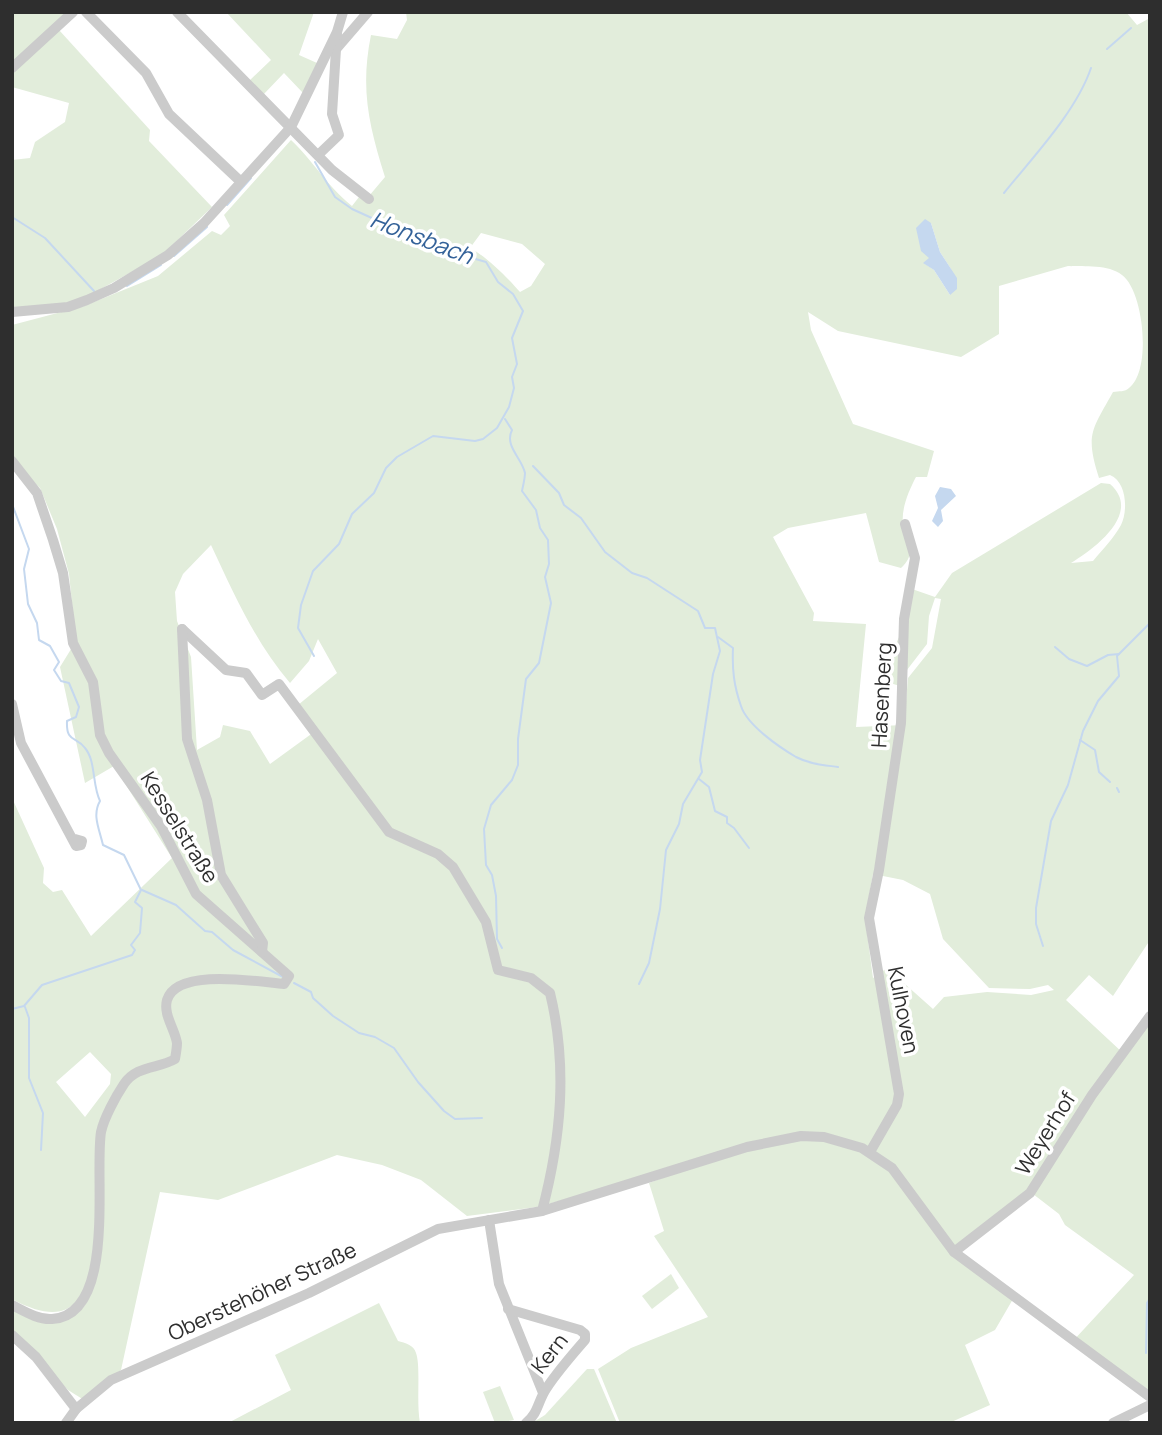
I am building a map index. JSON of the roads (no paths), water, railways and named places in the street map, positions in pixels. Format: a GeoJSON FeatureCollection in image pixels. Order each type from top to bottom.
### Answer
{"type":"FeatureCollection","features":[{"type":"Feature","properties":{"kind":"street"},"geometry":{"type":"LineString","coordinates":[[12,68],[73,12]]}},
{"type":"Feature","properties":{"kind":"street"},"geometry":{"type":"LineString","coordinates":[[86,12],[146,73],[169,114],[240,181]]}},
{"type":"Feature","properties":{"kind":"street"},"geometry":{"type":"LineString","coordinates":[[177,12],[318,155],[369,199]]}},
{"type":"Feature","properties":{"kind":"street"},"geometry":{"type":"LineString","coordinates":[[337,49],[368,12]]}},
{"type":"Feature","properties":{"kind":"street"},"geometry":{"type":"LineString","coordinates":[[12,312],[68,307],[114,288],[168,255],[204,223],[291,127],[344,14]]}},
{"type":"Feature","properties":{"kind":"street"},"geometry":{"type":"LineString","coordinates":[[318,155],[339,135],[332,114],[337,32]]}},
{"type":"Feature","properties":{"kind":"street","name":"Kesselstraße"},"geometry":{"type":"LineString","coordinates":[[12,461],[37,493],[53,540],[63,573],[73,643],[93,682],[97,722],[104,744],[161,826],[196,894],[286,971],[289,981],[284,984],[232,977],[177,987],[166,1006],[177,1046],[175,1059],[139,1070],[125,1082],[101,1130],[95,1257],[90,1285],[80,1306],[63,1317],[51,1319],[12,1305]]}},
{"type":"Feature","properties":{"kind":"street","name":"Hasenberg"},"geometry":{"type":"LineString","coordinates":[[880,870],[900,741],[904,619],[915,558],[905,524]]}},
{"type":"Feature","properties":{"kind":"street"},"geometry":{"type":"LineString","coordinates":[[262,952],[263,943],[222,875],[207,800],[187,739],[182,629],[226,670],[246,673],[262,695],[279,684],[389,832],[438,854],[453,867],[486,922],[498,970],[531,978],[550,993],[561,1052],[559,1135],[542,1211]]}},
{"type":"Feature","properties":{"kind":"street"},"geometry":{"type":"LineString","coordinates":[[12,704],[21,743],[75,839]]}},
{"type":"Feature","properties":{"kind":"street","name":"Kulhoven"},"geometry":{"type":"LineString","coordinates":[[870,1152],[897,1105],[899,1094],[869,930],[880,870]]}},
{"type":"Feature","properties":{"kind":"street","name":"Weyerhof"},"geometry":{"type":"LineString","coordinates":[[954,1252],[1030,1193],[1092,1096],[1150,1016]]}},
{"type":"Feature","properties":{"kind":"street","name":"Oberstehöher Straße"},"geometry":{"type":"LineString","coordinates":[[66,1423],[76,1409],[111,1380],[309,1293],[425,1234],[449,1226],[542,1211],[747,1147],[790,1137],[824,1137],[870,1152]]}},
{"type":"Feature","properties":{"kind":"street"},"geometry":{"type":"LineString","coordinates":[[870,1152],[892,1168],[954,1252],[1150,1397]]}},
{"type":"Feature","properties":{"kind":"street","name":"Kern"},"geometry":{"type":"LineString","coordinates":[[489,1220],[499,1284],[543,1393]]}},
{"type":"Feature","properties":{"kind":"street","name":"Kern"},"geometry":{"type":"LineString","coordinates":[[508,1309],[580,1330],[584,1334],[584,1340],[543,1393],[538,1408],[526,1423]]}},
{"type":"Feature","properties":{"kind":"street"},"geometry":{"type":"LineString","coordinates":[[12,1335],[36,1357],[76,1409]]}},
{"type":"Feature","properties":{"kind":"street"},"geometry":{"type":"LineString","coordinates":[[1113,1423],[1150,1405]]}},
{"type":"Feature","properties":{"kind":"water"},"geometry":{"type":"Polygon","coordinates":[[[925,219],[931,223],[940,252],[957,278],[957,289],[950,295],[934,270],[923,263],[929,258],[921,251],[916,228],[925,219]]]}},
{"type":"Feature","properties":{"kind":"water"},"geometry":{"type":"Polygon","coordinates":[[[940,487],[951,489],[956,496],[941,510],[943,521],[938,527],[932,521],[938,508],[935,496],[940,487]]]}},
{"type":"Feature","properties":{"kind":"waterway"},"geometry":{"type":"LineString","coordinates":[[1107,49],[1131,28]]}},
{"type":"Feature","properties":{"kind":"waterway"},"geometry":{"type":"LineString","coordinates":[[1004,193],[1065,117],[1091,68]]}},
{"type":"Feature","properties":{"kind":"waterway","name":"Honsbach"},"geometry":{"type":"LineString","coordinates":[[314,656],[298,628],[301,605],[313,571],[339,544],[352,514],[374,493],[386,468],[397,457],[433,436],[475,441],[483,439],[497,428],[509,407],[514,388],[512,377],[517,364],[512,338],[523,311],[513,294],[498,282],[486,262],[438,248],[352,209],[335,197],[315,162]]}},
{"type":"Feature","properties":{"kind":"waterway","name":"Honsbach"},"geometry":{"type":"LineString","coordinates":[[227,205],[251,178]]}},
{"type":"Feature","properties":{"kind":"waterway","name":"Honsbach"},"geometry":{"type":"LineString","coordinates":[[12,217],[45,238],[94,291]]}},
{"type":"Feature","properties":{"kind":"waterway","name":"Honsbach"},"geometry":{"type":"LineString","coordinates":[[174,256],[207,227]]}},
{"type":"Feature","properties":{"kind":"waterway","name":"Honsbach"},"geometry":{"type":"LineString","coordinates":[[127,286],[161,265]]}},
{"type":"Feature","properties":{"kind":"waterway"},"geometry":{"type":"LineString","coordinates":[[502,948],[497,939],[496,896],[492,875],[486,865],[484,829],[491,805],[512,780],[518,765],[518,739],[526,679],[539,663],[551,603],[545,577],[549,564],[548,540],[540,528],[536,510],[522,491],[525,473],[512,447],[512,430],[505,419]]}},
{"type":"Feature","properties":{"kind":"waterway"},"geometry":{"type":"LineString","coordinates":[[533,466],[559,493],[564,505],[581,518],[605,552],[632,573],[647,578],[698,611],[705,628],[715,628],[720,651],[713,674],[700,760],[702,772],[683,804],[679,824],[666,850],[660,909],[649,963],[639,984]]}},
{"type":"Feature","properties":{"kind":"waterway"},"geometry":{"type":"LineString","coordinates":[[12,504],[29,549],[24,569],[28,604],[37,623],[39,640],[50,646],[59,662],[54,670],[61,681],[69,683],[79,707],[76,717],[67,721],[67,728],[70,736],[82,744],[91,760],[100,801],[96,817],[103,845],[124,855],[141,890],[135,902],[142,908],[140,933],[131,945],[135,950],[132,955],[42,985],[24,1006],[12,1009]]}},
{"type":"Feature","properties":{"kind":"waterway"},"geometry":{"type":"LineString","coordinates":[[1043,946],[1036,924],[1036,908],[1051,821],[1068,785],[1083,731],[1098,701],[1119,676],[1117,656],[1150,623]]}},
{"type":"Feature","properties":{"kind":"waterway"},"geometry":{"type":"LineString","coordinates":[[718,637],[733,648],[737,692],[744,713],[750,721],[796,757],[811,763],[838,767]]}},
{"type":"Feature","properties":{"kind":"waterway"},"geometry":{"type":"LineString","coordinates":[[1055,647],[1069,659],[1087,666],[1108,655],[1119,654]]}},
{"type":"Feature","properties":{"kind":"waterway"},"geometry":{"type":"LineString","coordinates":[[1080,740],[1095,750],[1099,772],[1110,782]]}},
{"type":"Feature","properties":{"kind":"waterway"},"geometry":{"type":"LineString","coordinates":[[699,779],[709,787],[715,811],[727,817],[727,823],[749,848]]}},
{"type":"Feature","properties":{"kind":"waterway"},"geometry":{"type":"LineString","coordinates":[[1117,788],[1119,792]]}},
{"type":"Feature","properties":{"kind":"waterway"},"geometry":{"type":"LineString","coordinates":[[142,890],[176,905],[205,931],[212,932],[233,950],[283,977]]}},
{"type":"Feature","properties":{"kind":"waterway"},"geometry":{"type":"LineString","coordinates":[[294,983],[311,992],[313,998],[333,1016],[359,1033],[375,1037],[394,1048],[418,1082],[444,1111],[455,1119],[482,1118]]}},
{"type":"Feature","properties":{"kind":"waterway"},"geometry":{"type":"LineString","coordinates":[[25,1007],[29,1018],[29,1078],[43,1113],[41,1150]]}},
{"type":"Feature","properties":{"kind":"waterway"},"geometry":{"type":"LineString","coordinates":[[1146,1353],[1147,1303],[1150,1298]]}}]}
